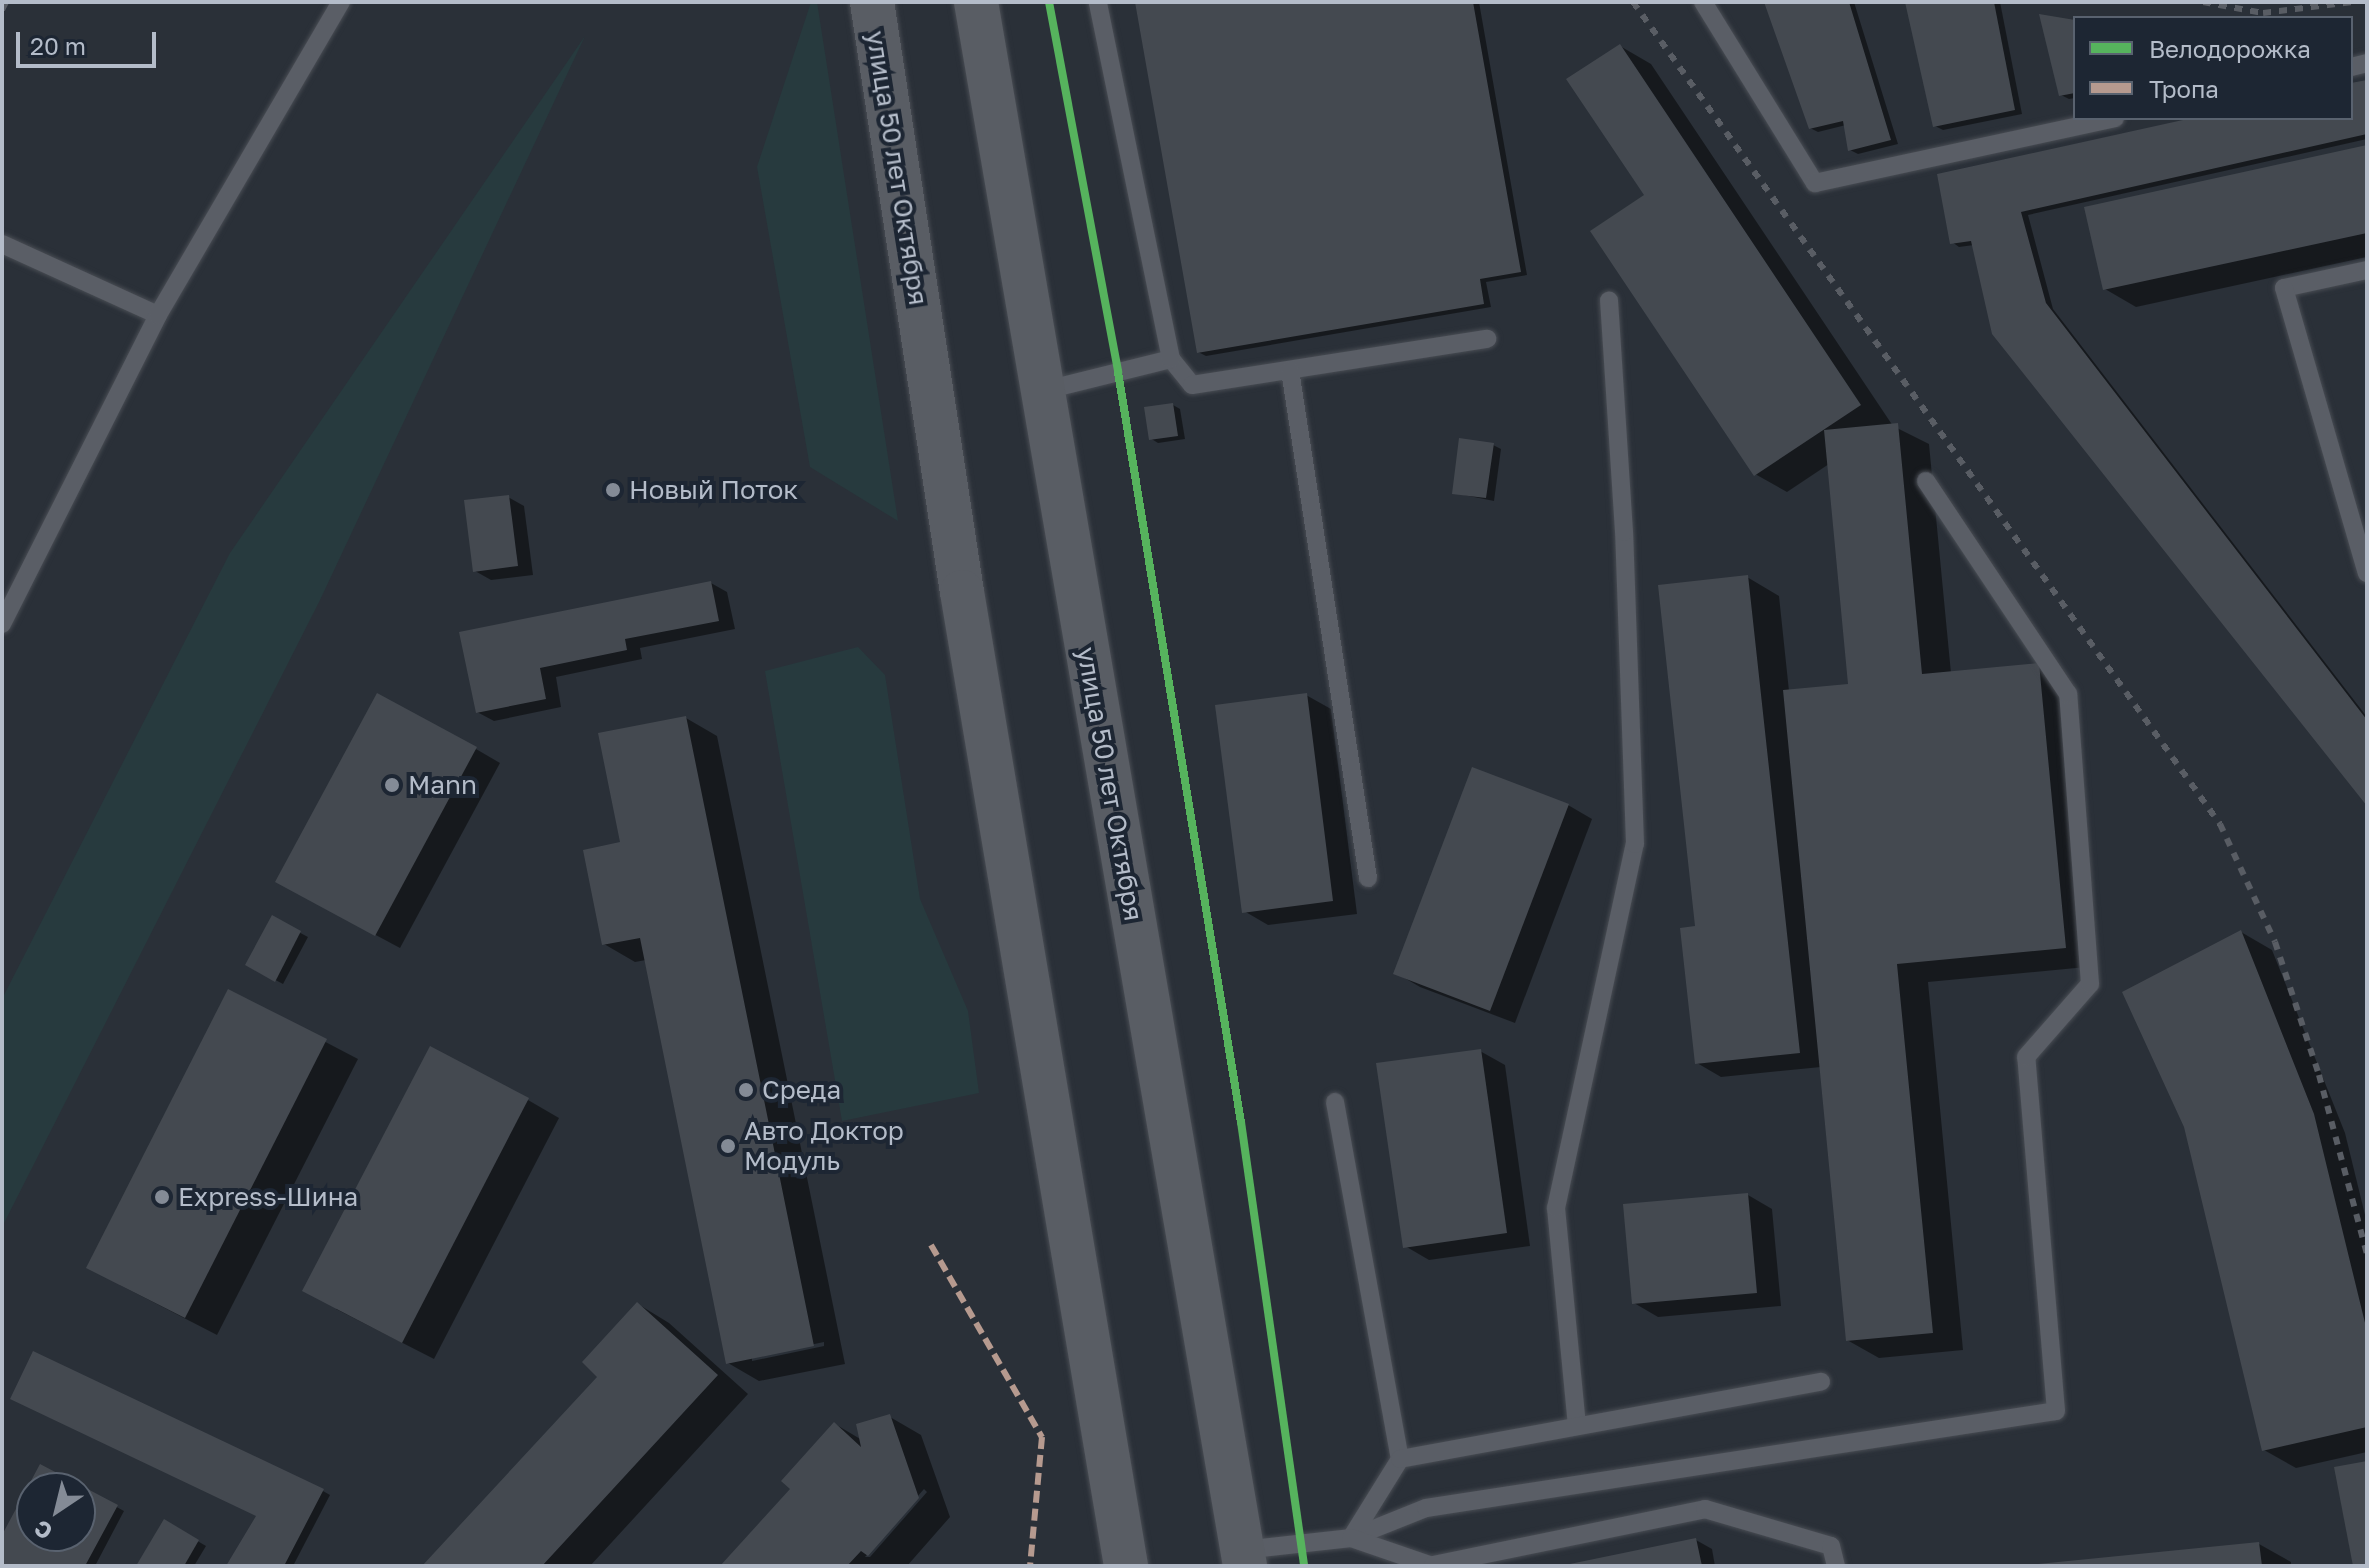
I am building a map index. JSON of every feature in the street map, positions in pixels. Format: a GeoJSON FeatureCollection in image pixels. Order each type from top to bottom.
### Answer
{"type":"FeatureCollection","features":[{"type":"Feature","properties":{"kind":"main road","name":"улица 50 лет Октября"},"geometry":{"type":"LineString","coordinates":[[878,6],[962,592],[1126,1566]]}},
{"type":"Feature","properties":{"kind":"main road","name":"улица 50 лет Октября"},"geometry":{"type":"LineString","coordinates":[[971,12],[1042,391],[1244,1558]]}},
{"type":"Feature","properties":{"kind":"lane"},"geometry":{"type":"LineString","coordinates":[[2,624],[158,315],[341,2]]}},
{"type":"Feature","properties":{"kind":"lane"},"geometry":{"type":"LineString","coordinates":[[1098,2],[1171,359],[1192,385],[1487,339]]}},
{"type":"Feature","properties":{"kind":"lane"},"geometry":{"type":"LineString","coordinates":[[1703,2],[1815,183],[2106,120]]}},
{"type":"Feature","properties":{"kind":"lane"},"geometry":{"type":"LineString","coordinates":[[2,244],[158,315]]}},
{"type":"Feature","properties":{"kind":"lane"},"geometry":{"type":"LineString","coordinates":[[2367,270],[2284,288],[2367,573]]}},
{"type":"Feature","properties":{"kind":"lane"},"geometry":{"type":"LineString","coordinates":[[1577,1426],[1556,1208],[1635,844],[1624,532],[1609,300]]}},
{"type":"Feature","properties":{"kind":"lane"},"geometry":{"type":"LineString","coordinates":[[1042,391],[1171,359]]}},
{"type":"Feature","properties":{"kind":"lane"},"geometry":{"type":"LineString","coordinates":[[1290,370],[1368,878]]}},
{"type":"Feature","properties":{"kind":"lane"},"geometry":{"type":"LineString","coordinates":[[1244,1558],[1351,1538],[1426,1508],[2056,1411],[2026,1057],[2090,984],[2068,694],[1926,481]]}},
{"type":"Feature","properties":{"kind":"lane"},"geometry":{"type":"LineString","coordinates":[[1335,1102],[1400,1459],[1351,1538]]}},
{"type":"Feature","properties":{"kind":"lane"},"geometry":{"type":"LineString","coordinates":[[1400,1459],[1821,1382]]}},
{"type":"Feature","properties":{"kind":"lane"},"geometry":{"type":"LineString","coordinates":[[1351,1538],[1433,1565],[1705,1509],[1831,1546],[1836,1566]]}},
{"type":"Feature","properties":{"kind":"green space"},"geometry":{"type":"Polygon","coordinates":[[[811,2],[817,2],[898,521],[810,467],[757,167],[811,2]]]}},
{"type":"Feature","properties":{"kind":"green space"},"geometry":{"type":"Polygon","coordinates":[[[585,36],[320,600],[2,1227],[2,999],[230,553],[585,36]]]}},
{"type":"Feature","properties":{"kind":"green space"},"geometry":{"type":"Polygon","coordinates":[[[858,647],[885,675],[920,899],[968,1011],[979,1093],[842,1121],[765,671],[858,647]]]}},
{"type":"Feature","properties":{"kind":"building"},"geometry":{"type":"Polygon","coordinates":[[[1135,2],[1473,2],[1521,272],[1480,279],[1484,304],[1197,353],[1135,2]]]}},
{"type":"Feature","properties":{"kind":"building"},"geometry":{"type":"Polygon","coordinates":[[[1764,2],[1849,2],[1891,140],[1848,151],[1843,121],[1809,129],[1764,2]]]}},
{"type":"Feature","properties":{"kind":"building"},"geometry":{"type":"Polygon","coordinates":[[[1905,2],[1994,2],[2015,110],[1933,127],[1905,2]]]}},
{"type":"Feature","properties":{"kind":"building"},"geometry":{"type":"Polygon","coordinates":[[[2039,14],[2073,20],[2073,93],[2059,96],[2039,14]]]}},
{"type":"Feature","properties":{"kind":"building"},"geometry":{"type":"Polygon","coordinates":[[[1620,44],[1861,405],[1754,476],[1590,231],[1644,195],[1566,79],[1620,44]]]}},
{"type":"Feature","properties":{"kind":"building"},"geometry":{"type":"Polygon","coordinates":[[[2367,80],[2367,134],[2021,212],[2046,303],[2367,720],[2367,806],[1992,334],[1971,241],[1950,244],[1937,174],[2183,120],[2353,120],[2353,83],[2367,80]]]}},
{"type":"Feature","properties":{"kind":"building"},"geometry":{"type":"Polygon","coordinates":[[[2367,145],[2367,233],[2103,290],[2084,207],[2367,145]]]}},
{"type":"Feature","properties":{"kind":"building"},"geometry":{"type":"Polygon","coordinates":[[[1173,403],[1178,436],[1149,440],[1144,407],[1173,403]]]}},
{"type":"Feature","properties":{"kind":"building"},"geometry":{"type":"Polygon","coordinates":[[[1898,423],[1922,674],[2039,663],[2066,948],[1897,964],[1933,1333],[1846,1341],[1783,690],[1848,684],[1824,430],[1898,423]]]}},
{"type":"Feature","properties":{"kind":"building"},"geometry":{"type":"Polygon","coordinates":[[[1459,438],[1494,443],[1486,498],[1452,494],[1459,438]]]}},
{"type":"Feature","properties":{"kind":"building"},"geometry":{"type":"Polygon","coordinates":[[[509,495],[518,566],[473,572],[464,500],[509,495]]]}},
{"type":"Feature","properties":{"kind":"building"},"geometry":{"type":"Polygon","coordinates":[[[1748,575],[1800,1053],[1695,1064],[1680,928],[1695,926],[1658,585],[1748,575]]]}},
{"type":"Feature","properties":{"kind":"building"},"geometry":{"type":"Polygon","coordinates":[[[711,581],[719,621],[625,639],[627,650],[540,668],[546,699],[476,713],[459,632],[711,581]]]}},
{"type":"Feature","properties":{"kind":"building","name":"Mann"},"geometry":{"type":"Polygon","coordinates":[[[377,693],[477,747],[375,936],[275,882],[377,693]]]}},
{"type":"Feature","properties":{"kind":"building"},"geometry":{"type":"Polygon","coordinates":[[[1307,693],[1333,901],[1242,913],[1215,705],[1307,693]]]}},
{"type":"Feature","properties":{"kind":"building","name":"Авто Доктор Модуль"},"geometry":{"type":"Polygon","coordinates":[[[686,716],[814,1346],[726,1364],[640,938],[602,945],[583,850],[620,842],[598,733],[686,716]]]}},
{"type":"Feature","properties":{"kind":"building"},"geometry":{"type":"Polygon","coordinates":[[[1472,767],[1569,804],[1490,1011],[1393,974],[1472,767]]]}},
{"type":"Feature","properties":{"kind":"building"},"geometry":{"type":"Polygon","coordinates":[[[272,915],[301,931],[275,982],[245,965],[272,915]]]}},
{"type":"Feature","properties":{"kind":"building"},"geometry":{"type":"Polygon","coordinates":[[[2241,930],[2314,1114],[2367,1331],[2367,1427],[2262,1451],[2184,1127],[2122,992],[2241,930]]]}},
{"type":"Feature","properties":{"kind":"building"},"geometry":{"type":"Polygon","coordinates":[[[228,989],[327,1039],[185,1318],[86,1268],[228,989]]]}},
{"type":"Feature","properties":{"kind":"building"},"geometry":{"type":"Polygon","coordinates":[[[430,1046],[529,1098],[402,1343],[302,1291],[430,1046]]]}},
{"type":"Feature","properties":{"kind":"building"},"geometry":{"type":"Polygon","coordinates":[[[1481,1049],[1507,1233],[1403,1248],[1376,1063],[1481,1049]]]}},
{"type":"Feature","properties":{"kind":"building"},"geometry":{"type":"Polygon","coordinates":[[[1748,1193],[1757,1293],[1632,1304],[1623,1204],[1748,1193]]]}},
{"type":"Feature","properties":{"kind":"building"},"geometry":{"type":"Polygon","coordinates":[[[637,1302],[718,1375],[542,1566],[422,1566],[597,1377],[582,1362],[637,1302]]]}},
{"type":"Feature","properties":{"kind":"building"},"geometry":{"type":"Polygon","coordinates":[[[33,1351],[324,1489],[284,1566],[226,1566],[256,1516],[10,1399],[33,1351]]]}},
{"type":"Feature","properties":{"kind":"building"},"geometry":{"type":"Polygon","coordinates":[[[890,1414],[919,1498],[868,1556],[861,1551],[847,1566],[720,1566],[790,1489],[781,1481],[834,1422],[861,1447],[856,1424],[890,1414]]]}},
{"type":"Feature","properties":{"kind":"building"},"geometry":{"type":"Polygon","coordinates":[[[2367,1461],[2367,1566],[2353,1566],[2334,1467],[2367,1461]]]}},
{"type":"Feature","properties":{"kind":"building"},"geometry":{"type":"Polygon","coordinates":[[[40,1464],[55,1472],[36,1472],[40,1464]]]}},
{"type":"Feature","properties":{"kind":"building"},"geometry":{"type":"Polygon","coordinates":[[[96,1493],[118,1505],[96,1546],[96,1493]]]}},
{"type":"Feature","properties":{"kind":"building"},"geometry":{"type":"Polygon","coordinates":[[[16,1509],[16,1552],[93,1552],[85,1566],[2,1566],[2,1535],[16,1509]]]}},
{"type":"Feature","properties":{"kind":"building"},"geometry":{"type":"Polygon","coordinates":[[[164,1519],[199,1540],[184,1566],[136,1566],[164,1519]]]}},
{"type":"Feature","properties":{"kind":"building"},"geometry":{"type":"Polygon","coordinates":[[[1696,1538],[1702,1566],[1565,1566],[1565,1565],[1696,1538]]]}},
{"type":"Feature","properties":{"kind":"building"},"geometry":{"type":"Polygon","coordinates":[[[2259,1542],[2262,1566],[2038,1566],[2038,1564],[2259,1542]]]}},
{"type":"Feature","properties":{"kind":"railway"},"geometry":{"type":"LineString","coordinates":[[2,10],[6,2]]}},
{"type":"Feature","properties":{"kind":"railway"},"geometry":{"type":"LineString","coordinates":[[1633,2],[2220,824],[2275,942],[2319,1075],[2367,1254]]}},
{"type":"Feature","properties":{"kind":"railway"},"geometry":{"type":"LineString","coordinates":[[2203,2],[2263,13],[2352,2]]}},
{"type":"Feature","properties":{"kind":"marked path"},"geometry":{"type":"LineString","coordinates":[[931,1245],[1042,1437],[1030,1566]]}},
{"type":"Feature","properties":{"kind":"cycle path"},"geometry":{"type":"LineString","coordinates":[[1049,2],[1118,372],[1241,1122],[1304,1566]]}},
{"type":"Feature","properties":{"kind":"place","name":"Новый Поток"},"geometry":{"type":"Point","coordinates":[613,490]}},
{"type":"Feature","properties":{"kind":"place","name":"Mann"},"geometry":{"type":"Point","coordinates":[392,785]}},
{"type":"Feature","properties":{"kind":"place","name":"Среда"},"geometry":{"type":"Point","coordinates":[746,1090]}},
{"type":"Feature","properties":{"kind":"place","name":"Авто Доктор Модуль"},"geometry":{"type":"Point","coordinates":[728,1146]}},
{"type":"Feature","properties":{"kind":"place","name":"Express-Шина"},"geometry":{"type":"Point","coordinates":[162,1197]}}]}
